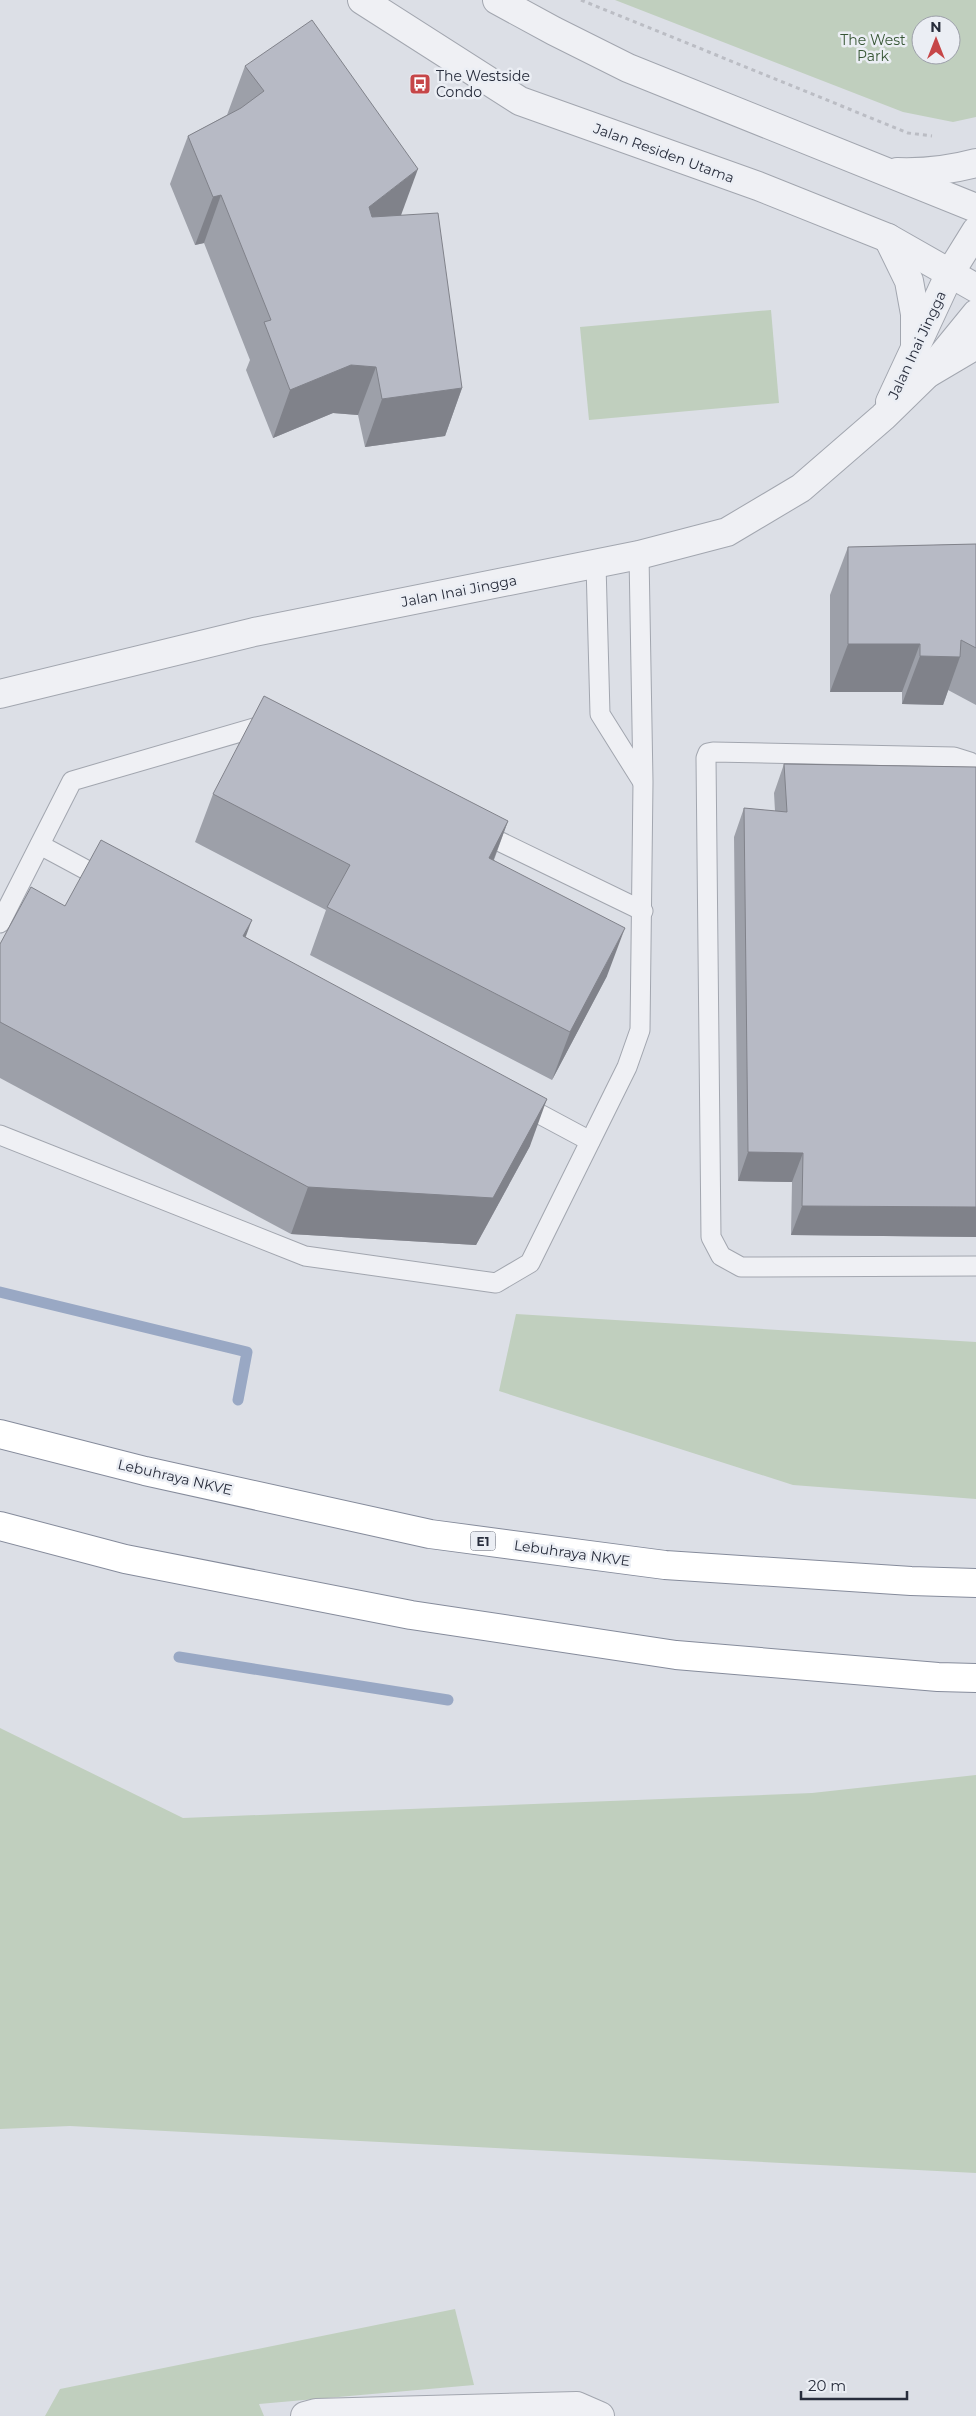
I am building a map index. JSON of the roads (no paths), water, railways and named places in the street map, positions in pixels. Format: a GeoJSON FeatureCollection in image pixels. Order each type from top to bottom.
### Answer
{"type":"FeatureCollection","features":[{"type":"Feature","properties":{"kind":"highway","name":"Lebuhraya NKVE"},"geometry":{"type":"LineString","coordinates":[[0,1434],[145,1471],[430,1534],[665,1565],[911,1582],[976,1583]]}},
{"type":"Feature","properties":{"kind":"highway"},"geometry":{"type":"LineString","coordinates":[[0,1526],[125,1559],[411,1615],[676,1655],[938,1677],[976,1678]]}},
{"type":"Feature","properties":{"kind":"street","name":"Jalan Residen Utama"},"geometry":{"type":"LineString","coordinates":[[362,0],[520,101],[758,186],[888,238],[976,288]]}},
{"type":"Feature","properties":{"kind":"street"},"geometry":{"type":"LineString","coordinates":[[497,0],[554,32],[628,68],[976,208]]}},
{"type":"Feature","properties":{"kind":"street"},"geometry":{"type":"LineString","coordinates":[[883,172],[920,173],[952,169],[976,163]]}},
{"type":"Feature","properties":{"kind":"street","name":"Jalan Inai Jingga"},"geometry":{"type":"LineString","coordinates":[[883,417],[950,273],[976,231]]}},
{"type":"Feature","properties":{"kind":"street"},"geometry":{"type":"LineString","coordinates":[[888,238],[909,281],[915,314],[915,347]]}},
{"type":"Feature","properties":{"kind":"street","name":"Jalan Inai Jingga"},"geometry":{"type":"LineString","coordinates":[[0,694],[254,632],[640,555],[726,532],[800,488],[883,417],[927,374],[976,314]]}},
{"type":"Feature","properties":{"kind":"street"},"geometry":{"type":"LineString","coordinates":[[927,374],[976,345]]}},
{"type":"Feature","properties":{"kind":"street"},"geometry":{"type":"LineString","coordinates":[[313,2415],[577,2406],[600,2416]]}},
{"type":"Feature","properties":{"kind":"lane"},"geometry":{"type":"LineString","coordinates":[[0,1136],[306,1256],[496,1283],[530,1263],[627,1067],[640,1030],[643,911],[643,782],[640,555]]}},
{"type":"Feature","properties":{"kind":"lane"},"geometry":{"type":"LineString","coordinates":[[596,564],[600,714],[643,782]]}},
{"type":"Feature","properties":{"kind":"lane"},"geometry":{"type":"LineString","coordinates":[[0,922],[72,782],[261,726],[288,739]]}},
{"type":"Feature","properties":{"kind":"lane"},"geometry":{"type":"LineString","coordinates":[[976,767],[970,762],[954,757],[713,752],[708,753],[706,758],[711,1237],[721,1256],[741,1267],[976,1266]]}},
{"type":"Feature","properties":{"kind":"lane"},"geometry":{"type":"LineString","coordinates":[[465,825],[643,911]]}},
{"type":"Feature","properties":{"kind":"lane"},"geometry":{"type":"LineString","coordinates":[[40,845],[127,892]]}},
{"type":"Feature","properties":{"kind":"lane"},"geometry":{"type":"LineString","coordinates":[[503,1094],[590,1141]]}},
{"type":"Feature","properties":{"kind":"waterway"},"geometry":{"type":"LineString","coordinates":[[0,1292],[247,1352],[238,1400]]}},
{"type":"Feature","properties":{"kind":"waterway"},"geometry":{"type":"LineString","coordinates":[[179,1657],[448,1700]]}},
{"type":"Feature","properties":{"kind":"place","name":"The Westside Condo"},"geometry":{"type":"Point","coordinates":[420,84]}},
{"type":"Feature","properties":{"kind":"park label","name":"The West Park"},"geometry":{"type":"Point","coordinates":[873,48]}}]}
